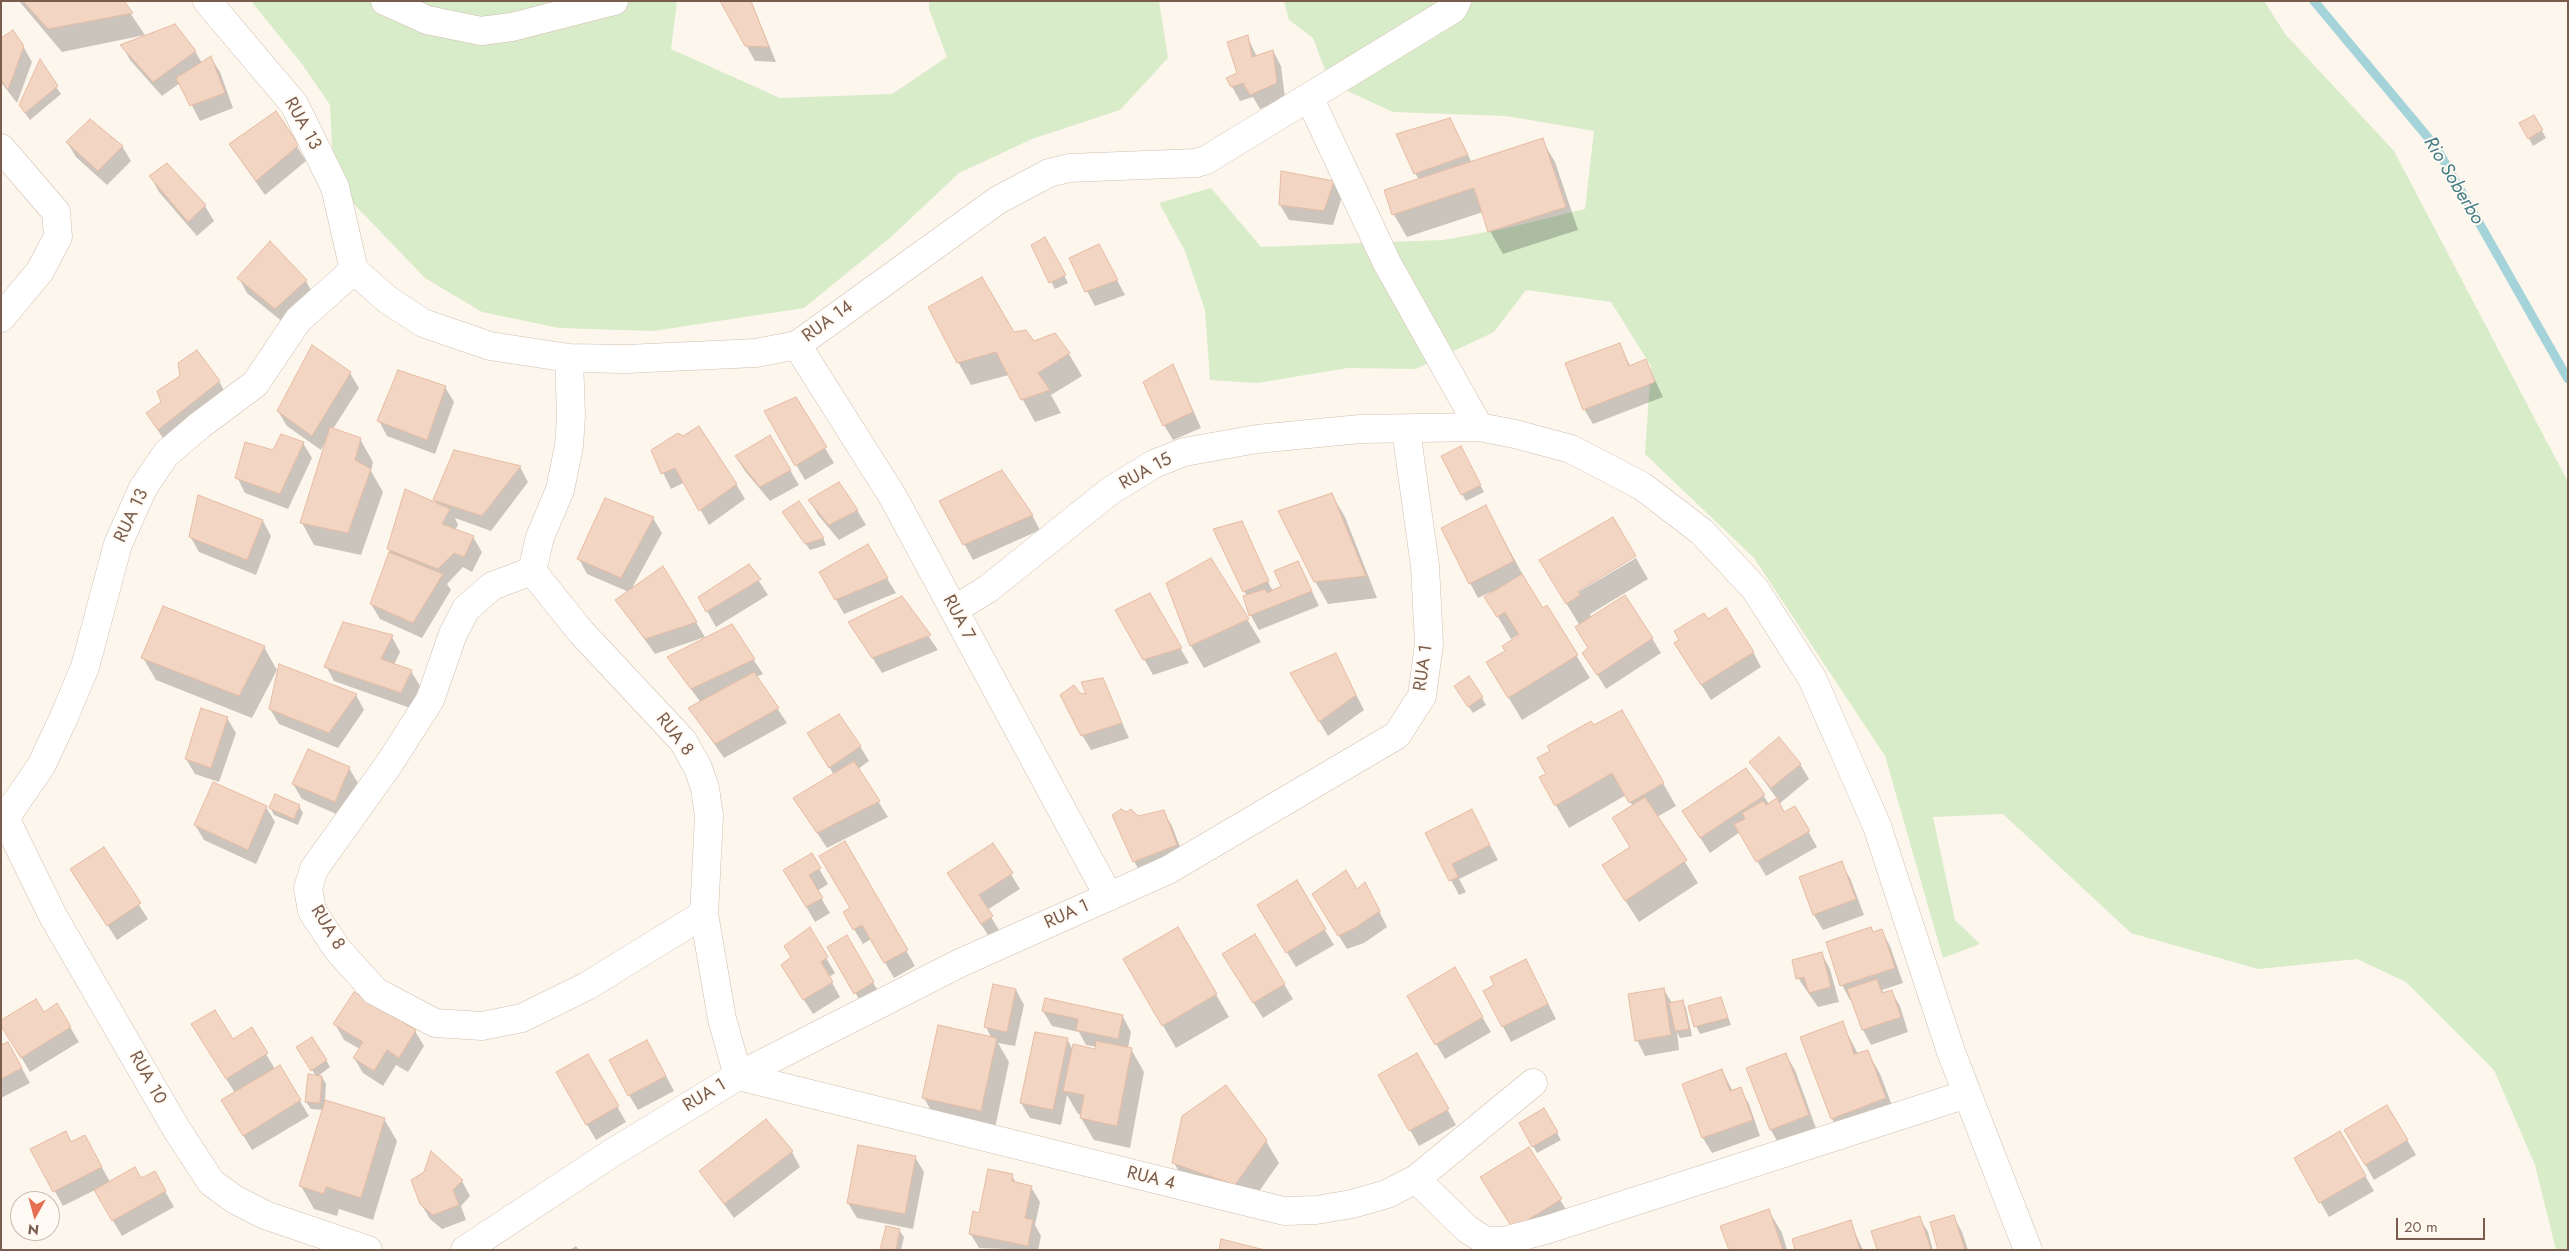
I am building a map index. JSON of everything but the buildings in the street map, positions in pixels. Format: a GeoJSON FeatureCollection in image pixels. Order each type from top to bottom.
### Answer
{"type":"FeatureCollection","features":[{"type":"Feature","properties":{"kind":"street","name":"RUA 13"},"geometry":{"type":"LineString","coordinates":[[2,818],[41,766],[78,684],[85,667],[118,544],[143,488],[166,454],[200,425],[256,384],[298,320],[354,270],[335,187],[294,104],[207,1]]}},
{"type":"Feature","properties":{"kind":"street"},"geometry":{"type":"LineString","coordinates":[[385,1],[427,20],[481,31],[512,27],[614,1]]}},
{"type":"Feature","properties":{"kind":"street","name":"RUA 14"},"geometry":{"type":"LineString","coordinates":[[568,358],[626,359],[756,353],[797,345],[934,244],[998,200],[1049,174],[1069,168],[1196,164],[1206,160],[1453,9],[1457,1]]}},
{"type":"Feature","properties":{"kind":"street"},"geometry":{"type":"LineString","coordinates":[[1310,97],[1387,263],[1479,427]]}},
{"type":"Feature","properties":{"kind":"street"},"geometry":{"type":"LineString","coordinates":[[1,148],[56,212],[58,237],[40,271],[1,318]]}},
{"type":"Feature","properties":{"kind":"street"},"geometry":{"type":"LineString","coordinates":[[354,270],[388,300],[423,323],[490,346],[568,358],[571,416],[569,446],[560,490],[540,537],[532,571]]}},
{"type":"Feature","properties":{"kind":"street","name":"RUA 7"},"geometry":{"type":"LineString","coordinates":[[797,345],[893,497],[1109,897]]}},
{"type":"Feature","properties":{"kind":"street","name":"RUA 15"},"geometry":{"type":"LineString","coordinates":[[954,610],[989,588],[1110,492],[1154,464],[1184,452],[1257,438],[1360,430],[1479,427],[1515,434],[1571,450],[1642,486],[1702,532],[1756,589],[1812,678],[1878,826],[1943,1029],[2028,1250]]}},
{"type":"Feature","properties":{"kind":"street","name":"RUA 1"},"geometry":{"type":"LineString","coordinates":[[465,1250],[612,1153],[738,1076],[960,963],[1168,870],[1297,796],[1397,735],[1422,696],[1429,644],[1425,566],[1406,430]]}},
{"type":"Feature","properties":{"kind":"street","name":"RUA 8"},"geometry":{"type":"LineString","coordinates":[[704,914],[587,986],[522,1018],[482,1026],[435,1023],[375,991],[338,950],[312,911],[308,888],[314,869],[389,764],[430,700],[453,634],[466,609],[492,586],[532,571],[581,632],[683,741],[698,768],[705,788],[709,816],[704,914],[722,1019],[738,1076]]}},
{"type":"Feature","properties":{"kind":"street","name":"RUA 10"},"geometry":{"type":"LineString","coordinates":[[2,818],[53,916],[177,1130],[212,1182],[234,1198],[265,1215],[368,1250]]}},
{"type":"Feature","properties":{"kind":"street","name":"RUA 4"},"geometry":{"type":"LineString","coordinates":[[738,1076],[1284,1211],[1316,1210],[1352,1204],[1387,1194],[1416,1179],[1533,1084]]}},
{"type":"Feature","properties":{"kind":"street"},"geometry":{"type":"LineString","coordinates":[[1416,1179],[1486,1245],[1549,1229],[1967,1094]]}},
{"type":"Feature","properties":{"kind":"green space"},"geometry":{"type":"Polygon","coordinates":[[[251,1],[677,1],[671,49],[780,98],[892,94],[947,57],[929,9],[929,1],[1159,1],[1168,58],[1120,110],[1032,139],[959,173],[891,237],[804,308],[653,331],[559,328],[482,312],[425,278],[351,201],[332,147],[330,105],[302,64],[251,1]]]}},
{"type":"Feature","properties":{"kind":"green space"},"geometry":{"type":"Polygon","coordinates":[[[1284,1],[2264,1],[2286,35],[2394,151],[2568,482],[2568,1250],[2556,1250],[2535,1165],[2494,1070],[2406,982],[2357,959],[2258,969],[2131,933],[2003,814],[1933,817],[1955,920],[1980,944],[1943,958],[1885,756],[1754,558],[1645,454],[1651,366],[1611,302],[1526,290],[1494,332],[1416,369],[1348,368],[1257,383],[1210,380],[1205,310],[1185,251],[1159,203],[1211,188],[1261,247],[1443,240],[1503,229],[1585,209],[1594,131],[1506,116],[1393,112],[1330,83],[1313,38],[1289,20],[1284,1]]]}},
{"type":"Feature","properties":{"kind":"waterway","name":"Rio Soberbo"},"geometry":{"type":"LineString","coordinates":[[2314,1],[2436,147],[2568,379]]}}]}
